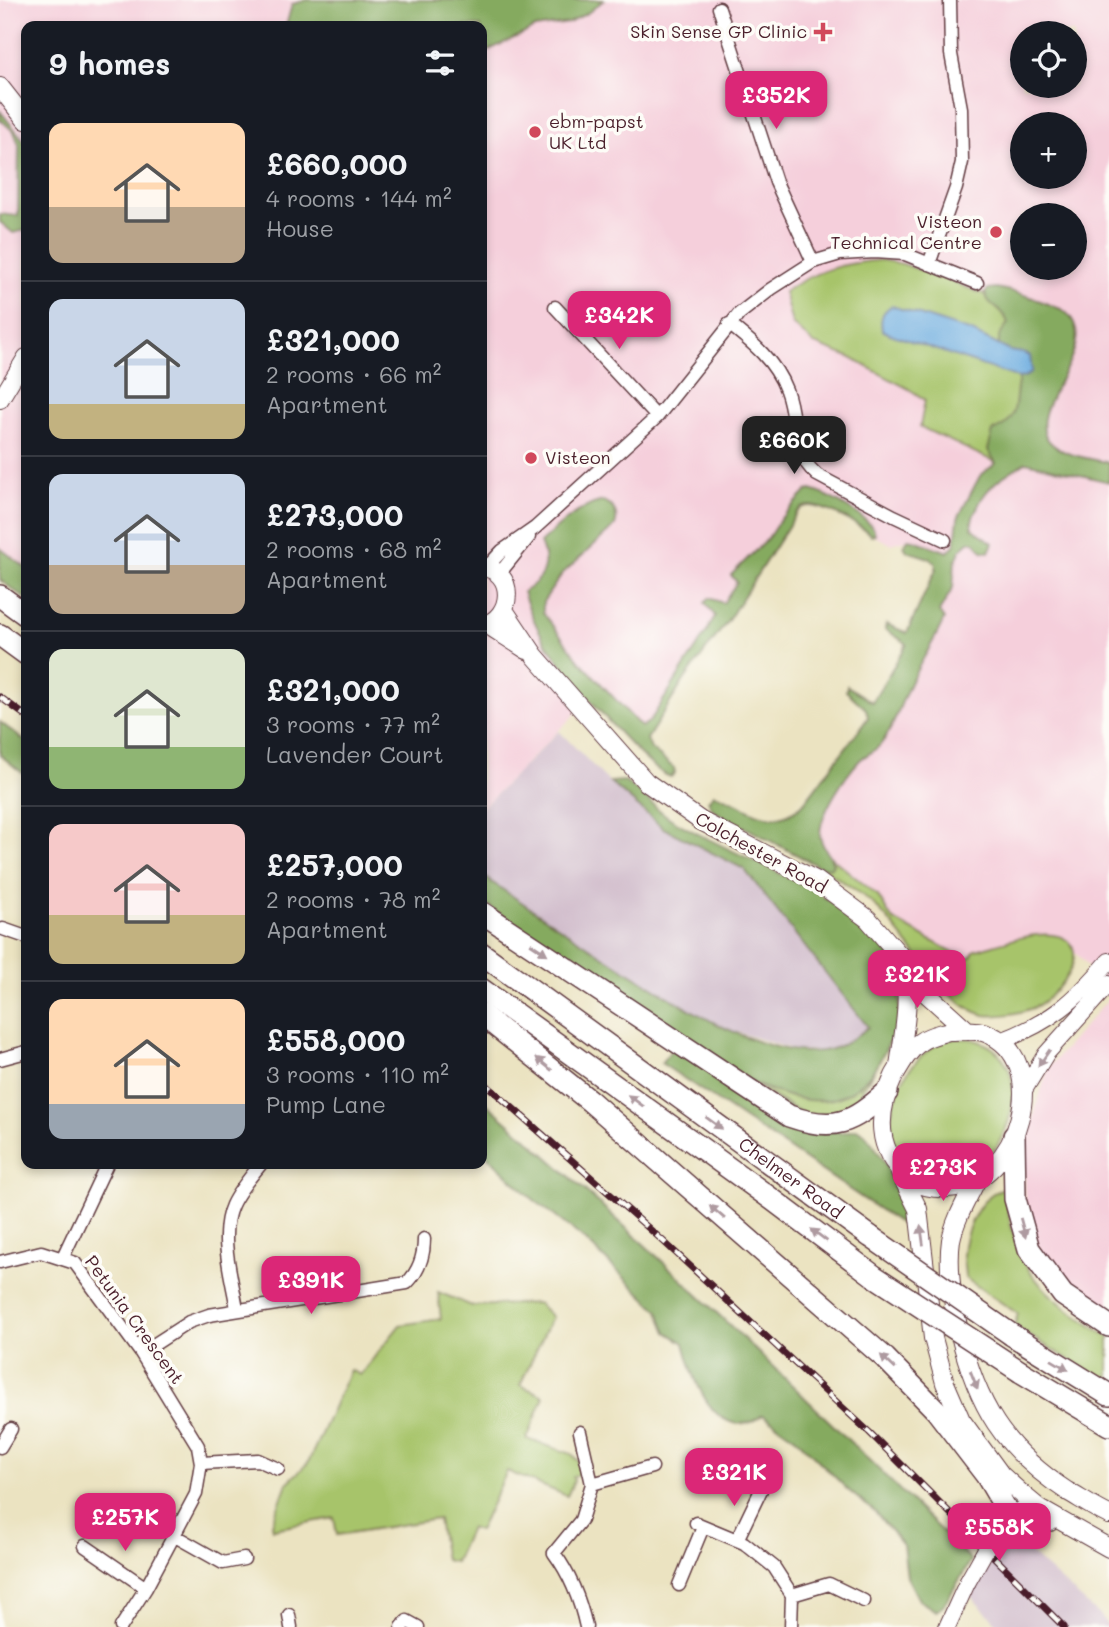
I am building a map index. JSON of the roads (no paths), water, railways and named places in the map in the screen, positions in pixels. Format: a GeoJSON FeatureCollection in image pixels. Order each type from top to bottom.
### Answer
{"type":"FeatureCollection","features":[{"type":"Feature","properties":{"kind":"main road"},"geometry":{"type":"LineString","coordinates":[[0,87],[21,114]]}},
{"type":"Feature","properties":{"kind":"main road"},"geometry":{"type":"LineString","coordinates":[[487,623],[500,616],[508,598],[507,588],[489,569]]}},
{"type":"Feature","properties":{"kind":"main road"},"geometry":{"type":"LineString","coordinates":[[0,596],[21,611]]}},
{"type":"Feature","properties":{"kind":"main road","name":"Colchester Road"},"geometry":{"type":"LineString","coordinates":[[504,610],[535,656],[646,782],[701,821],[817,881],[867,919],[901,957],[927,994],[968,1031]]}},
{"type":"Feature","properties":{"kind":"main road","name":"Colchester Road"},"geometry":{"type":"LineString","coordinates":[[487,627],[535,656]]}},
{"type":"Feature","properties":{"kind":"main road"},"geometry":{"type":"LineString","coordinates":[[0,635],[21,650]]}},
{"type":"Feature","properties":{"kind":"main road"},"geometry":{"type":"LineString","coordinates":[[487,916],[789,1116],[805,1122],[835,1125],[863,1113],[887,1092]]}},
{"type":"Feature","properties":{"kind":"main road","name":"Chelmer Road"},"geometry":{"type":"LineString","coordinates":[[487,957],[871,1237],[1012,1335],[1109,1395]]}},
{"type":"Feature","properties":{"kind":"main road"},"geometry":{"type":"LineString","coordinates":[[898,1069],[908,1010],[908,990],[901,957]]}},
{"type":"Feature","properties":{"kind":"main road","name":"Chelmer Road"},"geometry":{"type":"LineString","coordinates":[[487,993],[874,1276],[1021,1373],[1109,1425]]}},
{"type":"Feature","properties":{"kind":"main road"},"geometry":{"type":"LineString","coordinates":[[487,1019],[590,1101],[674,1174],[884,1358],[936,1410],[981,1449]]}},
{"type":"Feature","properties":{"kind":"main road"},"geometry":{"type":"LineString","coordinates":[[896,1167],[911,1180],[926,1187],[959,1188],[976,1181],[1004,1155],[1014,1136],[1024,1090],[1015,1060],[1001,1041],[985,1032],[968,1031],[934,1035],[921,1041],[909,1052],[887,1092],[881,1112],[881,1133],[887,1153],[918,1209],[933,1338],[945,1383],[961,1420],[1001,1475],[1040,1509],[1108,1547]]}},
{"type":"Feature","properties":{"kind":"main road"},"geometry":{"type":"LineString","coordinates":[[1014,1136],[1015,1199],[1029,1250],[1063,1295],[1109,1326]]}},
{"type":"Feature","properties":{"kind":"main road"},"geometry":{"type":"LineString","coordinates":[[976,1181],[957,1219],[951,1241],[953,1303],[967,1364],[977,1390],[1011,1444],[1038,1471],[1109,1515]]}},
{"type":"Feature","properties":{"kind":"main road"},"geometry":{"type":"LineString","coordinates":[[936,1410],[986,1475],[1003,1518]]}},
{"type":"Feature","properties":{"kind":"street"},"geometry":{"type":"LineString","coordinates":[[929,264],[957,188],[962,162],[961,107],[951,54],[950,0]]}},
{"type":"Feature","properties":{"kind":"street"},"geometry":{"type":"LineString","coordinates":[[719,8],[776,182],[813,262]]}},
{"type":"Feature","properties":{"kind":"street"},"geometry":{"type":"LineString","coordinates":[[489,569],[511,561],[536,528],[657,417],[730,324],[771,289],[813,262],[840,254],[875,251],[905,254],[977,283]]}},
{"type":"Feature","properties":{"kind":"street"},"geometry":{"type":"LineString","coordinates":[[555,307],[657,417]]}},
{"type":"Feature","properties":{"kind":"street"},"geometry":{"type":"LineString","coordinates":[[730,324],[756,346],[779,374],[787,392],[798,451],[808,467],[839,487],[945,540]]}},
{"type":"Feature","properties":{"kind":"street"},"geometry":{"type":"LineString","coordinates":[[3,397],[21,366]]}},
{"type":"Feature","properties":{"kind":"street"},"geometry":{"type":"LineString","coordinates":[[3,397],[21,381]]}},
{"type":"Feature","properties":{"kind":"street"},"geometry":{"type":"LineString","coordinates":[[1,932],[21,936]]}},
{"type":"Feature","properties":{"kind":"street"},"geometry":{"type":"LineString","coordinates":[[1001,1041],[1033,1029],[1053,1017],[1109,961]]}},
{"type":"Feature","properties":{"kind":"street"},"geometry":{"type":"LineString","coordinates":[[1024,1090],[1046,1054],[1109,984]]}},
{"type":"Feature","properties":{"kind":"street"},"geometry":{"type":"LineString","coordinates":[[0,1059],[21,1053]]}},
{"type":"Feature","properties":{"kind":"street"},"geometry":{"type":"LineString","coordinates":[[62,1259],[105,1169]]}},
{"type":"Feature","properties":{"kind":"street"},"geometry":{"type":"LineString","coordinates":[[237,1309],[227,1246],[228,1216],[238,1194],[257,1169]]}},
{"type":"Feature","properties":{"kind":"street"},"geometry":{"type":"LineString","coordinates":[[141,1353],[190,1322],[209,1315],[400,1286],[407,1283],[416,1272],[424,1249],[424,1239]]}},
{"type":"Feature","properties":{"kind":"street","name":"Petunia Crescent"},"geometry":{"type":"LineString","coordinates":[[0,1262],[41,1252],[75,1263],[141,1353],[195,1438],[201,1463],[196,1494],[146,1588],[121,1627]]}},
{"type":"Feature","properties":{"kind":"street"},"geometry":{"type":"LineString","coordinates":[[0,1447],[11,1429]]}},
{"type":"Feature","properties":{"kind":"street"},"geometry":{"type":"LineString","coordinates":[[580,1432],[592,1484],[581,1520],[554,1553],[569,1574],[582,1606],[586,1627]]}},
{"type":"Feature","properties":{"kind":"street"},"geometry":{"type":"LineString","coordinates":[[201,1463],[258,1460],[278,1469]]}},
{"type":"Feature","properties":{"kind":"street"},"geometry":{"type":"LineString","coordinates":[[592,1484],[652,1467]]}},
{"type":"Feature","properties":{"kind":"street"},"geometry":{"type":"LineString","coordinates":[[947,1627],[967,1583],[1003,1518],[1006,1494],[1001,1475]]}},
{"type":"Feature","properties":{"kind":"street"},"geometry":{"type":"LineString","coordinates":[[737,1540],[761,1490]]}},
{"type":"Feature","properties":{"kind":"street"},"geometry":{"type":"LineString","coordinates":[[1003,1518],[1021,1510],[1074,1536],[1108,1547]]}},
{"type":"Feature","properties":{"kind":"street"},"geometry":{"type":"LineString","coordinates":[[679,1585],[699,1525],[744,1543],[774,1567],[792,1595],[791,1627]]}},
{"type":"Feature","properties":{"kind":"street"},"geometry":{"type":"LineString","coordinates":[[175,1536],[223,1563],[244,1559]]}},
{"type":"Feature","properties":{"kind":"street"},"geometry":{"type":"LineString","coordinates":[[85,1546],[146,1588]]}},
{"type":"Feature","properties":{"kind":"street"},"geometry":{"type":"LineString","coordinates":[[792,1595],[830,1584],[864,1601]]}},
{"type":"Feature","properties":{"kind":"street"},"geometry":{"type":"LineString","coordinates":[[402,1627],[407,1620],[418,1627]]}},
{"type":"Feature","properties":{"kind":"water"},"geometry":{"type":"Polygon","coordinates":[[[892,306],[972,332],[1010,351],[1030,356],[1032,371],[1019,378],[890,334],[882,330],[881,322],[882,315],[892,306]]]}},
{"type":"Feature","properties":{"kind":"railway"},"geometry":{"type":"LineString","coordinates":[[0,697],[21,712]]}},
{"type":"Feature","properties":{"kind":"railway"},"geometry":{"type":"LineString","coordinates":[[487,1085],[662,1240],[869,1432],[1064,1627]]}},
{"type":"Feature","properties":{"kind":"place","name":"Skin Sense GP Clinic"},"geometry":{"type":"Point","coordinates":[823,32]}},
{"type":"Feature","properties":{"kind":"place","name":"ebm-papst UK Ltd"},"geometry":{"type":"Point","coordinates":[535,132]}},
{"type":"Feature","properties":{"kind":"place","name":"Visteon Technical Centre"},"geometry":{"type":"Point","coordinates":[996,232]}},
{"type":"Feature","properties":{"kind":"place","name":"Visteon"},"geometry":{"type":"Point","coordinates":[531,458]}}]}
